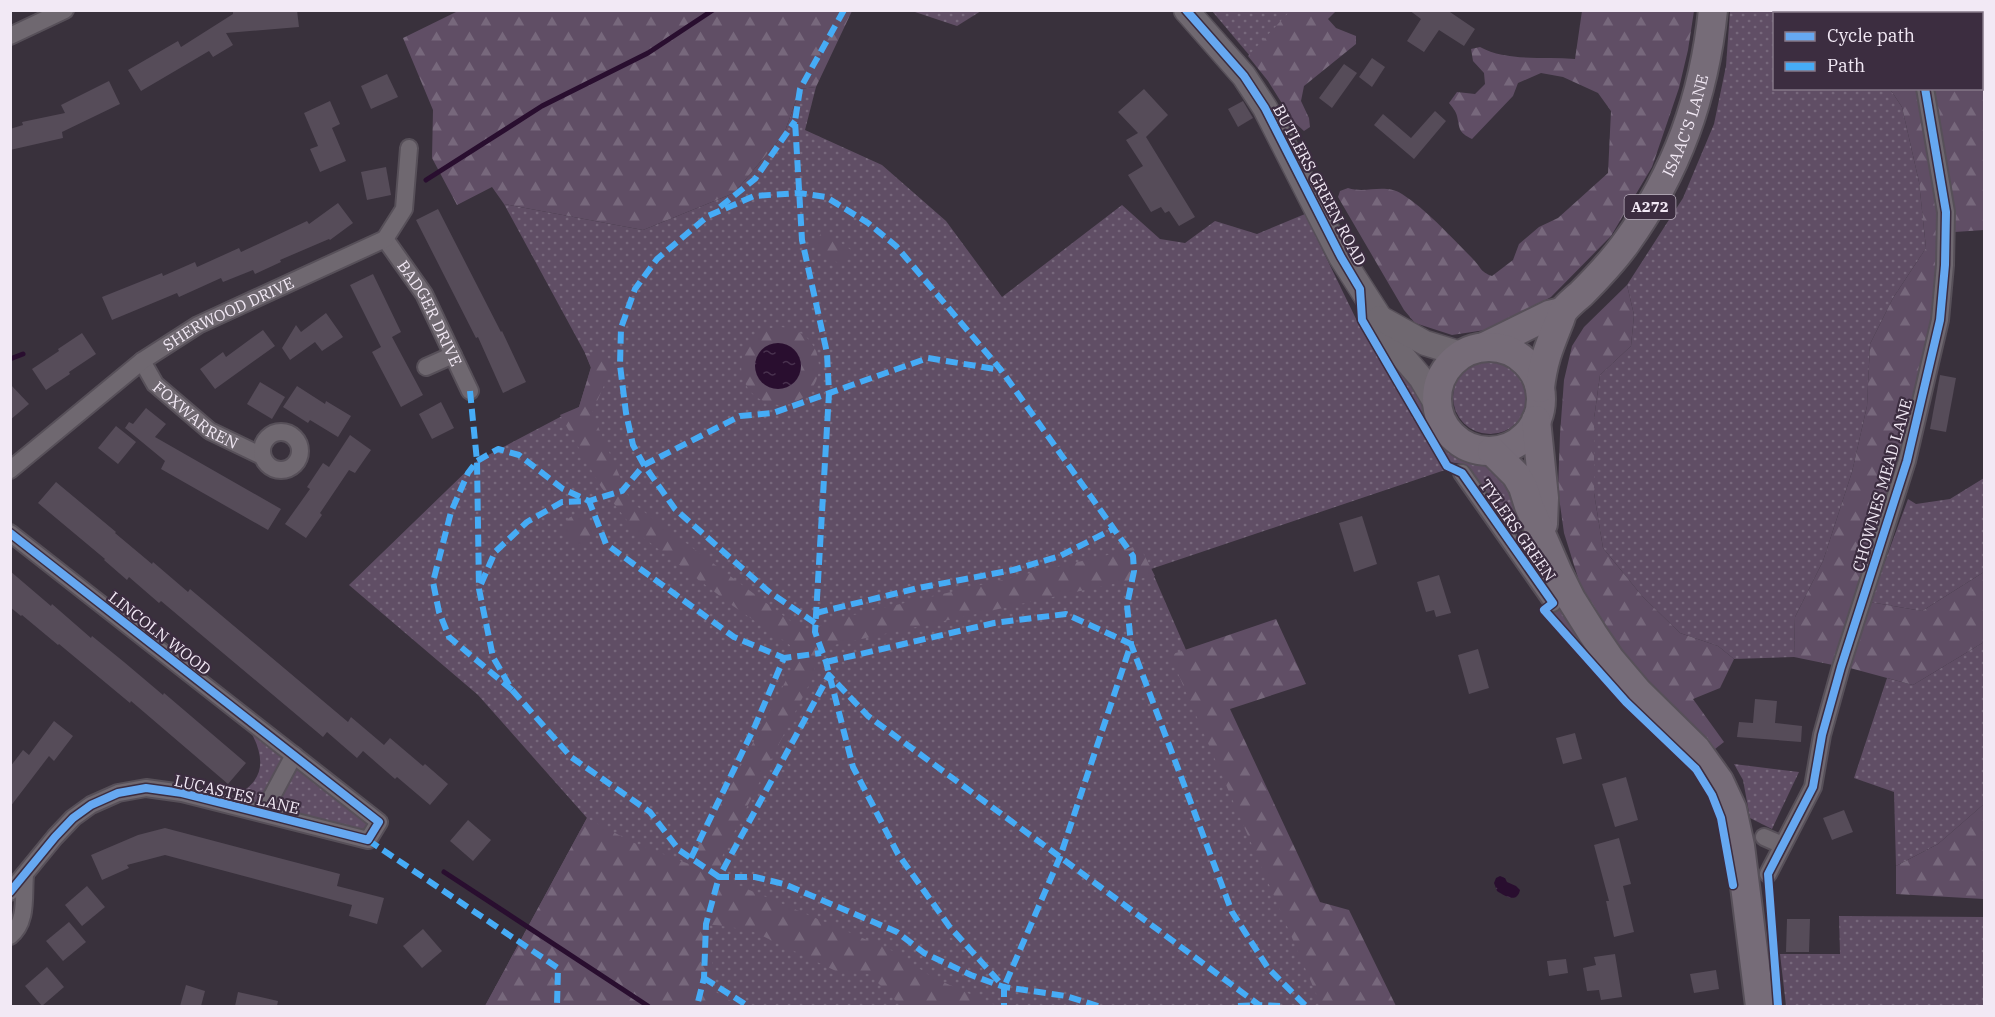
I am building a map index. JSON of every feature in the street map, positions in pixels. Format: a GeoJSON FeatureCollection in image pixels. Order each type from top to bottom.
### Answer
{"type":"FeatureCollection","features":[{"type":"Feature","properties":{"kind":"highway","name":"ISAAC'S LANE"},"geometry":{"type":"LineString","coordinates":[[1540,388],[1543,362],[1562,312],[1603,271],[1624,245],[1646,214],[1667,176],[1684,138],[1703,81],[1713,10]]}},
{"type":"Feature","properties":{"kind":"highway","name":"ISAAC'S LANE"},"geometry":{"type":"LineString","coordinates":[[1473,351],[1549,315],[1562,312]]}},
{"type":"Feature","properties":{"kind":"highway"},"geometry":{"type":"LineString","coordinates":[[1499,348],[1513,353],[1525,362],[1540,388],[1541,399],[1536,420],[1529,432],[1518,442],[1506,448],[1492,451],[1463,444],[1451,434],[1442,421],[1437,407],[1437,391],[1450,364],[1473,351],[1499,348]]}},
{"type":"Feature","properties":{"kind":"highway","name":"TYLERS GREEN"},"geometry":{"type":"LineString","coordinates":[[1536,420],[1544,498],[1543,536]]}},
{"type":"Feature","properties":{"kind":"highway","name":"TYLERS GREEN"},"geometry":{"type":"LineString","coordinates":[[1492,451],[1510,468],[1523,487],[1558,573],[1593,634],[1638,692],[1696,748],[1719,781],[1732,809],[1742,861],[1760,1006]]}},
{"type":"Feature","properties":{"kind":"main road","name":"BUTLERS GREEN ROAD"},"geometry":{"type":"LineString","coordinates":[[1186,10],[1238,69],[1264,108],[1341,257],[1380,318],[1393,345],[1421,378],[1437,407]]}},
{"type":"Feature","properties":{"kind":"main road","name":"BUTLERS GREEN ROAD"},"geometry":{"type":"LineString","coordinates":[[1380,318],[1425,342],[1473,351]]}},
{"type":"Feature","properties":{"kind":"street"},"geometry":{"type":"LineString","coordinates":[[10,36],[65,10]]}},
{"type":"Feature","properties":{"kind":"street","name":"CHOWNES MEAD LANE"},"geometry":{"type":"LineString","coordinates":[[1768,874],[1812,787],[1822,735],[1840,667],[1904,470],[1940,320],[1945,265],[1946,212],[1925,90]]}},
{"type":"Feature","properties":{"kind":"street"},"geometry":{"type":"LineString","coordinates":[[384,239],[404,209],[409,148]]}},
{"type":"Feature","properties":{"kind":"street","name":"BADGER DRIVE"},"geometry":{"type":"LineString","coordinates":[[384,239],[424,294],[470,391]]}},
{"type":"Feature","properties":{"kind":"street","name":"SHERWOOD DRIVE"},"geometry":{"type":"LineString","coordinates":[[10,470],[142,361],[198,325],[384,239]]}},
{"type":"Feature","properties":{"kind":"street"},"geometry":{"type":"LineString","coordinates":[[426,367],[453,355]]}},
{"type":"Feature","properties":{"kind":"street","name":"FOXWARREN"},"geometry":{"type":"LineString","coordinates":[[142,361],[155,384],[210,431],[262,456]]}},
{"type":"Feature","properties":{"kind":"street","name":"TYLERS GREEN"},"geometry":{"type":"LineString","coordinates":[[1462,473],[1553,603]]}},
{"type":"Feature","properties":{"kind":"street","name":"LINCOLN WOOD"},"geometry":{"type":"LineString","coordinates":[[10,533],[294,755]]}},
{"type":"Feature","properties":{"kind":"street","name":"TYLERS GREEN"},"geometry":{"type":"LineString","coordinates":[[1512,545],[1543,536]]}},
{"type":"Feature","properties":{"kind":"street","name":"LUCASTES LANE"},"geometry":{"type":"LineString","coordinates":[[10,892],[73,818],[90,805],[118,793],[146,788],[164,791],[368,840],[379,822],[294,755],[263,813]]}},
{"type":"Feature","properties":{"kind":"street"},"geometry":{"type":"LineString","coordinates":[[1764,837],[1782,845]]}},
{"type":"Feature","properties":{"kind":"street"},"geometry":{"type":"LineString","coordinates":[[10,936],[22,920],[25,875]]}},
{"type":"Feature","properties":{"kind":"green space"},"geometry":{"type":"Polygon","coordinates":[[[1934,10],[1935,12],[1845,12],[1934,10]]]}},
{"type":"Feature","properties":{"kind":"green space"},"geometry":{"type":"Polygon","coordinates":[[[458,11],[852,11],[816,87],[800,89],[784,134],[734,193],[643,230],[504,204],[492,187],[457,205],[432,158],[433,110],[403,38],[458,11]]]}},
{"type":"Feature","properties":{"kind":"green space"},"geometry":{"type":"Polygon","coordinates":[[[912,11],[981,11],[957,26],[912,11]]]}},
{"type":"Feature","properties":{"kind":"green space"},"geometry":{"type":"Polygon","coordinates":[[[1212,11],[1292,11],[1250,56],[1212,11]]]}},
{"type":"Feature","properties":{"kind":"green space"},"geometry":{"type":"Polygon","coordinates":[[[1290,11],[1336,11],[1328,19],[1336,28],[1356,36],[1356,44],[1304,86],[1301,101],[1309,118],[1310,127],[1304,131],[1293,121],[1268,81],[1248,56],[1290,11]]]}},
{"type":"Feature","properties":{"kind":"green space"},"geometry":{"type":"Polygon","coordinates":[[[1582,11],[1694,11],[1679,88],[1652,167],[1611,236],[1551,297],[1492,329],[1452,335],[1415,323],[1404,310],[1338,197],[1340,191],[1348,188],[1355,190],[1388,189],[1402,194],[1430,216],[1483,271],[1492,276],[1513,260],[1519,244],[1539,227],[1558,218],[1608,173],[1611,111],[1598,93],[1563,77],[1541,73],[1518,83],[1513,96],[1472,139],[1460,130],[1456,112],[1449,103],[1457,92],[1475,94],[1485,84],[1484,73],[1473,61],[1471,49],[1480,47],[1514,57],[1575,59],[1582,11]]]}},
{"type":"Feature","properties":{"kind":"green space"},"geometry":{"type":"Polygon","coordinates":[[[1730,11],[1845,11],[1773,12],[1773,90],[1891,90],[1902,107],[1919,182],[1926,248],[1893,298],[1870,344],[1867,406],[1852,472],[1823,561],[1795,617],[1794,657],[1734,659],[1718,646],[1680,633],[1642,596],[1603,548],[1594,493],[1594,419],[1600,375],[1631,346],[1634,315],[1627,285],[1683,198],[1714,124],[1726,66],[1730,11]]]}},
{"type":"Feature","properties":{"kind":"green space"},"geometry":{"type":"Polygon","coordinates":[[[1984,54],[1984,230],[1940,233],[1932,318],[1899,458],[1833,665],[1794,657],[1795,617],[1823,561],[1852,472],[1867,406],[1870,344],[1893,298],[1926,248],[1919,182],[1902,107],[1891,90],[1983,90],[1984,54]]]}},
{"type":"Feature","properties":{"kind":"green space"},"geometry":{"type":"Polygon","coordinates":[[[816,87],[805,130],[882,165],[946,221],[1002,297],[1122,205],[1160,239],[1185,243],[1215,221],[1257,234],[1305,214],[1359,325],[1445,470],[1151,569],[1340,1006],[485,1006],[587,818],[478,695],[349,585],[477,461],[579,407],[591,367],[504,204],[643,230],[734,193],[784,134],[800,89],[816,87]]]}},
{"type":"Feature","properties":{"kind":"green space"},"geometry":{"type":"Polygon","coordinates":[[[823,231],[851,250],[841,265],[812,246],[823,231]]]}},
{"type":"Feature","properties":{"kind":"green space"},"geometry":{"type":"Polygon","coordinates":[[[1627,285],[1634,315],[1631,346],[1600,375],[1594,419],[1594,493],[1603,548],[1642,596],[1680,633],[1718,646],[1734,659],[1720,688],[1693,699],[1724,742],[1715,749],[1645,683],[1602,629],[1579,581],[1564,533],[1558,490],[1560,434],[1564,380],[1572,346],[1584,327],[1627,285]]]}},
{"type":"Feature","properties":{"kind":"green space"},"geometry":{"type":"Polygon","coordinates":[[[772,327],[788,327],[802,333],[813,344],[819,358],[819,374],[813,388],[802,399],[788,405],[772,405],[758,399],[747,388],[741,374],[741,358],[747,344],[758,333],[772,327]]]}},
{"type":"Feature","properties":{"kind":"green space"},"geometry":{"type":"Polygon","coordinates":[[[1380,346],[1416,391],[1436,435],[1445,445],[1458,455],[1487,465],[1509,482],[1524,529],[1515,534],[1505,528],[1462,464],[1449,462],[1380,346]]]}},
{"type":"Feature","properties":{"kind":"green space"},"geometry":{"type":"Polygon","coordinates":[[[585,353],[606,354],[612,367],[592,413],[631,502],[808,634],[828,621],[1116,553],[1139,545],[1155,576],[834,645],[814,659],[815,673],[723,854],[719,877],[893,951],[932,977],[992,1004],[1006,1006],[901,1006],[869,974],[838,972],[750,930],[707,924],[716,992],[739,1006],[485,1006],[587,818],[632,842],[689,864],[792,669],[790,645],[733,606],[636,532],[601,487],[560,415],[579,407],[591,368],[585,353]]]}},
{"type":"Feature","properties":{"kind":"green space"},"geometry":{"type":"Polygon","coordinates":[[[1490,360],[1511,366],[1521,376],[1527,397],[1521,418],[1511,428],[1490,434],[1469,428],[1459,418],[1453,397],[1459,376],[1469,366],[1490,360]]]}},
{"type":"Feature","properties":{"kind":"green space"},"geometry":{"type":"Polygon","coordinates":[[[1984,478],[1984,572],[1922,611],[1870,602],[1908,499],[1916,504],[1950,499],[1984,478]]]}},
{"type":"Feature","properties":{"kind":"green space"},"geometry":{"type":"Polygon","coordinates":[[[578,515],[589,519],[593,530],[589,541],[578,545],[567,541],[563,530],[567,519],[578,515]]]}},
{"type":"Feature","properties":{"kind":"green space"},"geometry":{"type":"Polygon","coordinates":[[[1538,558],[1627,699],[1549,615],[1552,608],[1530,561],[1538,558]]]}},
{"type":"Feature","properties":{"kind":"green space"},"geometry":{"type":"Polygon","coordinates":[[[1984,572],[1984,642],[1913,685],[1850,668],[1870,602],[1922,611],[1984,572]]]}},
{"type":"Feature","properties":{"kind":"green space"},"geometry":{"type":"Polygon","coordinates":[[[1276,619],[1306,684],[1230,709],[1320,902],[1349,910],[1396,1006],[1317,1006],[1321,1005],[1170,655],[1276,619]]]}},
{"type":"Feature","properties":{"kind":"green space"},"geometry":{"type":"Polygon","coordinates":[[[1984,642],[1984,804],[1938,844],[1896,866],[1894,792],[1854,778],[1887,678],[1913,685],[1984,642]]]}},
{"type":"Feature","properties":{"kind":"green space"},"geometry":{"type":"Polygon","coordinates":[[[239,711],[379,822],[368,840],[220,802],[246,789],[255,780],[259,771],[259,751],[239,711]]]}},
{"type":"Feature","properties":{"kind":"green space"},"geometry":{"type":"Polygon","coordinates":[[[1734,764],[1799,772],[1772,829],[1750,818],[1743,780],[1734,764]]]}},
{"type":"Feature","properties":{"kind":"green space"},"geometry":{"type":"Polygon","coordinates":[[[1984,804],[1984,899],[1896,894],[1896,866],[1938,844],[1984,804]]]}},
{"type":"Feature","properties":{"kind":"green space"},"geometry":{"type":"Polygon","coordinates":[[[1839,916],[1984,917],[1984,1006],[1786,1006],[1780,954],[1840,954],[1839,916]]]}},
{"type":"Feature","properties":{"kind":"water"},"geometry":{"type":"Polygon","coordinates":[[[778,343],[794,350],[801,366],[794,382],[778,389],[762,382],[755,366],[762,350],[778,343]]]}},
{"type":"Feature","properties":{"kind":"water"},"geometry":{"type":"Polygon","coordinates":[[[1500,876],[1520,890],[1516,897],[1510,898],[1497,891],[1494,883],[1500,876]]]}},
{"type":"Feature","properties":{"kind":"building"},"geometry":{"type":"Polygon","coordinates":[[[233,10],[297,10],[299,27],[226,33],[233,45],[213,57],[209,51],[141,91],[128,70],[178,41],[181,47],[233,14],[233,10]]]}},
{"type":"Feature","properties":{"kind":"building"},"geometry":{"type":"Polygon","coordinates":[[[1409,10],[1447,10],[1475,29],[1464,46],[1439,30],[1424,52],[1407,41],[1421,19],[1409,10]]]}},
{"type":"Feature","properties":{"kind":"building"},"geometry":{"type":"Polygon","coordinates":[[[1372,58],[1385,67],[1372,87],[1359,77],[1372,58]]]}},
{"type":"Feature","properties":{"kind":"building"},"geometry":{"type":"Polygon","coordinates":[[[1344,64],[1357,73],[1332,108],[1319,98],[1344,64]]]}},
{"type":"Feature","properties":{"kind":"building"},"geometry":{"type":"Polygon","coordinates":[[[387,74],[398,97],[371,109],[361,86],[387,74]]]}},
{"type":"Feature","properties":{"kind":"building"},"geometry":{"type":"Polygon","coordinates":[[[109,81],[120,104],[62,132],[63,138],[10,150],[10,129],[23,125],[22,122],[65,113],[61,105],[109,81]]]}},
{"type":"Feature","properties":{"kind":"building"},"geometry":{"type":"Polygon","coordinates":[[[1144,89],[1168,115],[1146,137],[1195,217],[1179,226],[1169,211],[1165,213],[1161,207],[1151,212],[1128,175],[1143,166],[1126,140],[1138,133],[1118,112],[1144,89]]]}},
{"type":"Feature","properties":{"kind":"building"},"geometry":{"type":"Polygon","coordinates":[[[330,101],[340,124],[332,128],[346,161],[320,172],[310,149],[318,146],[304,113],[330,101]]]}},
{"type":"Feature","properties":{"kind":"building"},"geometry":{"type":"Polygon","coordinates":[[[1243,101],[1253,118],[1238,127],[1228,109],[1243,101]]]}},
{"type":"Feature","properties":{"kind":"building"},"geometry":{"type":"Polygon","coordinates":[[[1435,111],[1446,121],[1414,159],[1374,125],[1383,114],[1411,138],[1435,111]]]}},
{"type":"Feature","properties":{"kind":"building"},"geometry":{"type":"Polygon","coordinates":[[[386,167],[391,195],[367,200],[361,172],[386,167]]]}},
{"type":"Feature","properties":{"kind":"building"},"geometry":{"type":"Polygon","coordinates":[[[338,203],[353,223],[330,240],[280,260],[281,262],[255,274],[253,270],[223,282],[221,278],[179,297],[177,293],[112,320],[102,297],[162,273],[163,276],[195,262],[197,267],[239,248],[241,252],[307,221],[309,224],[338,203]]]}},
{"type":"Feature","properties":{"kind":"building"},"geometry":{"type":"Polygon","coordinates":[[[438,209],[526,382],[503,393],[478,337],[476,338],[416,220],[438,209]]]}},
{"type":"Feature","properties":{"kind":"building"},"geometry":{"type":"Polygon","coordinates":[[[373,274],[401,332],[392,337],[423,395],[401,407],[372,352],[381,347],[350,285],[373,274]]]}},
{"type":"Feature","properties":{"kind":"building"},"geometry":{"type":"Polygon","coordinates":[[[326,313],[343,337],[322,351],[315,342],[290,360],[282,348],[296,325],[301,332],[326,313]]]}},
{"type":"Feature","properties":{"kind":"building"},"geometry":{"type":"Polygon","coordinates":[[[263,330],[275,346],[215,389],[200,369],[223,352],[226,357],[263,330]]]}},
{"type":"Feature","properties":{"kind":"building"},"geometry":{"type":"Polygon","coordinates":[[[82,333],[96,354],[46,390],[32,369],[82,333]]]}},
{"type":"Feature","properties":{"kind":"building"},"geometry":{"type":"Polygon","coordinates":[[[1940,375],[1956,378],[1946,432],[1930,429],[1940,375]]]}},
{"type":"Feature","properties":{"kind":"building"},"geometry":{"type":"Polygon","coordinates":[[[260,382],[285,397],[272,419],[247,404],[260,382]]]}},
{"type":"Feature","properties":{"kind":"building"},"geometry":{"type":"Polygon","coordinates":[[[10,384],[29,404],[10,420],[10,384]]]}},
{"type":"Feature","properties":{"kind":"building"},"geometry":{"type":"Polygon","coordinates":[[[297,386],[325,404],[326,401],[351,416],[338,437],[310,420],[308,423],[283,407],[297,386]]]}},
{"type":"Feature","properties":{"kind":"building"},"geometry":{"type":"Polygon","coordinates":[[[441,402],[454,428],[432,439],[419,414],[441,402]]]}},
{"type":"Feature","properties":{"kind":"building"},"geometry":{"type":"Polygon","coordinates":[[[146,408],[166,424],[155,437],[281,509],[268,530],[161,469],[165,461],[125,428],[129,422],[133,424],[146,408]]]}},
{"type":"Feature","properties":{"kind":"building"},"geometry":{"type":"Polygon","coordinates":[[[116,426],[136,442],[118,464],[98,448],[116,426]]]}},
{"type":"Feature","properties":{"kind":"building"},"geometry":{"type":"Polygon","coordinates":[[[350,435],[371,450],[355,473],[349,470],[306,538],[285,524],[310,489],[307,487],[323,463],[329,467],[350,435]]]}},
{"type":"Feature","properties":{"kind":"building"},"geometry":{"type":"Polygon","coordinates":[[[56,482],[152,564],[153,562],[188,592],[190,589],[348,722],[351,717],[384,745],[390,738],[448,784],[430,805],[363,751],[357,758],[327,732],[323,737],[161,601],[159,603],[129,577],[127,580],[38,503],[56,482]]]}},
{"type":"Feature","properties":{"kind":"building"},"geometry":{"type":"Polygon","coordinates":[[[1362,516],[1377,564],[1354,572],[1339,523],[1362,516]]]}},
{"type":"Feature","properties":{"kind":"building"},"geometry":{"type":"Polygon","coordinates":[[[10,571],[163,695],[164,693],[246,763],[228,784],[131,701],[130,703],[10,607],[10,571]]]}},
{"type":"Feature","properties":{"kind":"building"},"geometry":{"type":"Polygon","coordinates":[[[1439,575],[1451,613],[1436,617],[1434,610],[1426,612],[1417,582],[1439,575]]]}},
{"type":"Feature","properties":{"kind":"building"},"geometry":{"type":"Polygon","coordinates":[[[1478,649],[1489,688],[1469,694],[1458,655],[1478,649]]]}},
{"type":"Feature","properties":{"kind":"building"},"geometry":{"type":"Polygon","coordinates":[[[1755,699],[1777,701],[1775,723],[1802,726],[1801,742],[1737,737],[1739,722],[1753,723],[1755,699]]]}},
{"type":"Feature","properties":{"kind":"building"},"geometry":{"type":"Polygon","coordinates":[[[54,721],[73,736],[54,761],[49,756],[10,807],[10,767],[23,750],[29,755],[54,721]]]}},
{"type":"Feature","properties":{"kind":"building"},"geometry":{"type":"Polygon","coordinates":[[[1575,733],[1582,759],[1563,764],[1556,738],[1575,733]]]}},
{"type":"Feature","properties":{"kind":"building"},"geometry":{"type":"Polygon","coordinates":[[[1626,777],[1638,820],[1615,827],[1602,784],[1626,777]]]}},
{"type":"Feature","properties":{"kind":"building"},"geometry":{"type":"Polygon","coordinates":[[[1844,810],[1853,832],[1832,840],[1823,818],[1844,810]]]}},
{"type":"Feature","properties":{"kind":"building"},"geometry":{"type":"Polygon","coordinates":[[[468,820],[491,840],[473,861],[450,841],[468,820]]]}},
{"type":"Feature","properties":{"kind":"building"},"geometry":{"type":"Polygon","coordinates":[[[165,828],[340,874],[337,886],[384,898],[377,924],[349,916],[352,905],[165,855],[127,865],[129,868],[102,880],[91,855],[138,835],[165,828]]]}},
{"type":"Feature","properties":{"kind":"building"},"geometry":{"type":"Polygon","coordinates":[[[1619,838],[1631,884],[1623,886],[1634,932],[1614,937],[1606,901],[1609,901],[1594,845],[1619,838]]]}},
{"type":"Feature","properties":{"kind":"building"},"geometry":{"type":"Polygon","coordinates":[[[87,886],[105,907],[82,926],[65,905],[87,886]]]}},
{"type":"Feature","properties":{"kind":"building"},"geometry":{"type":"Polygon","coordinates":[[[1787,919],[1810,919],[1809,952],[1786,952],[1787,919]]]}},
{"type":"Feature","properties":{"kind":"building"},"geometry":{"type":"Polygon","coordinates":[[[69,922],[86,942],[63,961],[46,941],[69,922]]]}},
{"type":"Feature","properties":{"kind":"building"},"geometry":{"type":"Polygon","coordinates":[[[423,929],[442,951],[422,968],[403,946],[423,929]]]}},
{"type":"Feature","properties":{"kind":"building"},"geometry":{"type":"Polygon","coordinates":[[[1615,954],[1622,997],[1601,1000],[1599,990],[1587,991],[1583,968],[1596,965],[1594,957],[1615,954]]]}},
{"type":"Feature","properties":{"kind":"building"},"geometry":{"type":"Polygon","coordinates":[[[1566,959],[1568,973],[1549,976],[1547,961],[1566,959]]]}},
{"type":"Feature","properties":{"kind":"building"},"geometry":{"type":"Polygon","coordinates":[[[47,967],[64,987],[42,1006],[25,986],[47,967]]]}},
{"type":"Feature","properties":{"kind":"building"},"geometry":{"type":"Polygon","coordinates":[[[1716,970],[1719,989],[1694,993],[1690,974],[1716,970]]]}},
{"type":"Feature","properties":{"kind":"building"},"geometry":{"type":"Polygon","coordinates":[[[186,985],[205,991],[201,1006],[180,1006],[186,985]]]}},
{"type":"Feature","properties":{"kind":"building"},"geometry":{"type":"Polygon","coordinates":[[[238,992],[278,1001],[277,1006],[235,1006],[238,992]]]}},
{"type":"Feature","properties":{"kind":"waterway"},"geometry":{"type":"LineString","coordinates":[[426,180],[542,106],[648,53],[713,10]]}},
{"type":"Feature","properties":{"kind":"waterway"},"geometry":{"type":"LineString","coordinates":[[10,359],[23,354]]}},
{"type":"Feature","properties":{"kind":"waterway"},"geometry":{"type":"LineString","coordinates":[[444,872],[648,1006]]}},
{"type":"Feature","properties":{"kind":"marked path"},"geometry":{"type":"LineString","coordinates":[[844,10],[800,89],[795,121],[802,240],[827,353],[829,393],[815,632],[826,662],[853,767],[898,854],[949,926],[1004,987],[1004,1006]]}},
{"type":"Feature","properties":{"kind":"marked path"},"geometry":{"type":"LineString","coordinates":[[720,207],[755,179],[795,121]]}},
{"type":"Feature","properties":{"kind":"marked path"},"geometry":{"type":"LineString","coordinates":[[815,623],[768,591],[675,509],[633,445],[626,413],[620,365],[621,328],[635,289],[657,259],[708,216],[754,196],[799,193],[826,197],[868,223],[896,246],[1001,370],[1133,556],[1134,571],[1127,605],[1131,644],[1232,912],[1268,968],[1306,1006]]}},
{"type":"Feature","properties":{"kind":"marked path"},"geometry":{"type":"LineString","coordinates":[[512,690],[449,637],[439,612],[433,582],[451,512],[468,473],[477,461],[498,449],[519,455],[563,489],[589,501],[622,491],[644,465],[740,416],[773,413],[928,358],[1001,370]]}},
{"type":"Feature","properties":{"kind":"marked path"},"geometry":{"type":"LineString","coordinates":[[470,391],[477,461],[479,589],[493,657],[512,690],[571,757],[650,812],[679,850],[719,877],[706,924],[704,978],[697,1006]]}},
{"type":"Feature","properties":{"kind":"marked path"},"geometry":{"type":"LineString","coordinates":[[481,584],[495,552],[527,522],[562,502],[589,501],[606,544],[734,637],[784,658]]}},
{"type":"Feature","properties":{"kind":"marked path"},"geometry":{"type":"LineString","coordinates":[[816,613],[918,588],[1013,570],[1060,556],[1113,529]]}},
{"type":"Feature","properties":{"kind":"marked path"},"geometry":{"type":"LineString","coordinates":[[826,662],[994,623],[1066,614],[1131,644],[1060,857],[1004,987]]}},
{"type":"Feature","properties":{"kind":"marked path"},"geometry":{"type":"LineString","coordinates":[[691,858],[755,726],[784,658],[821,653]]}},
{"type":"Feature","properties":{"kind":"marked path"},"geometry":{"type":"LineString","coordinates":[[1098,1006],[1066,996],[1004,987],[971,975],[924,953],[897,932],[784,884],[755,877],[719,877],[829,675],[868,716],[1259,1005],[1280,1006]]}},
{"type":"Feature","properties":{"kind":"marked path"},"geometry":{"type":"LineString","coordinates":[[368,840],[558,968],[557,1006]]}},
{"type":"Feature","properties":{"kind":"marked path"},"geometry":{"type":"LineString","coordinates":[[704,978],[748,1006]]}},
{"type":"Feature","properties":{"kind":"marked path"},"geometry":{"type":"LineString","coordinates":[[1238,1006],[1259,1005]]}},
{"type":"Feature","properties":{"kind":"cycle path"},"geometry":{"type":"LineString","coordinates":[[1186,10],[1244,76],[1265,108],[1341,257],[1360,289],[1362,320],[1447,466],[1462,473],[1553,603],[1544,610],[1626,702],[1696,769],[1712,795],[1721,818],[1733,885]]}},
{"type":"Feature","properties":{"kind":"cycle path"},"geometry":{"type":"LineString","coordinates":[[1778,1006],[1768,874],[1813,787],[1822,735],[1841,667],[1907,461],[1940,320],[1945,265],[1946,212],[1925,90]]}},
{"type":"Feature","properties":{"kind":"cycle path"},"geometry":{"type":"LineString","coordinates":[[10,533],[379,822],[368,840],[182,793],[146,788],[118,793],[91,805],[73,818],[10,892]]}}]}
